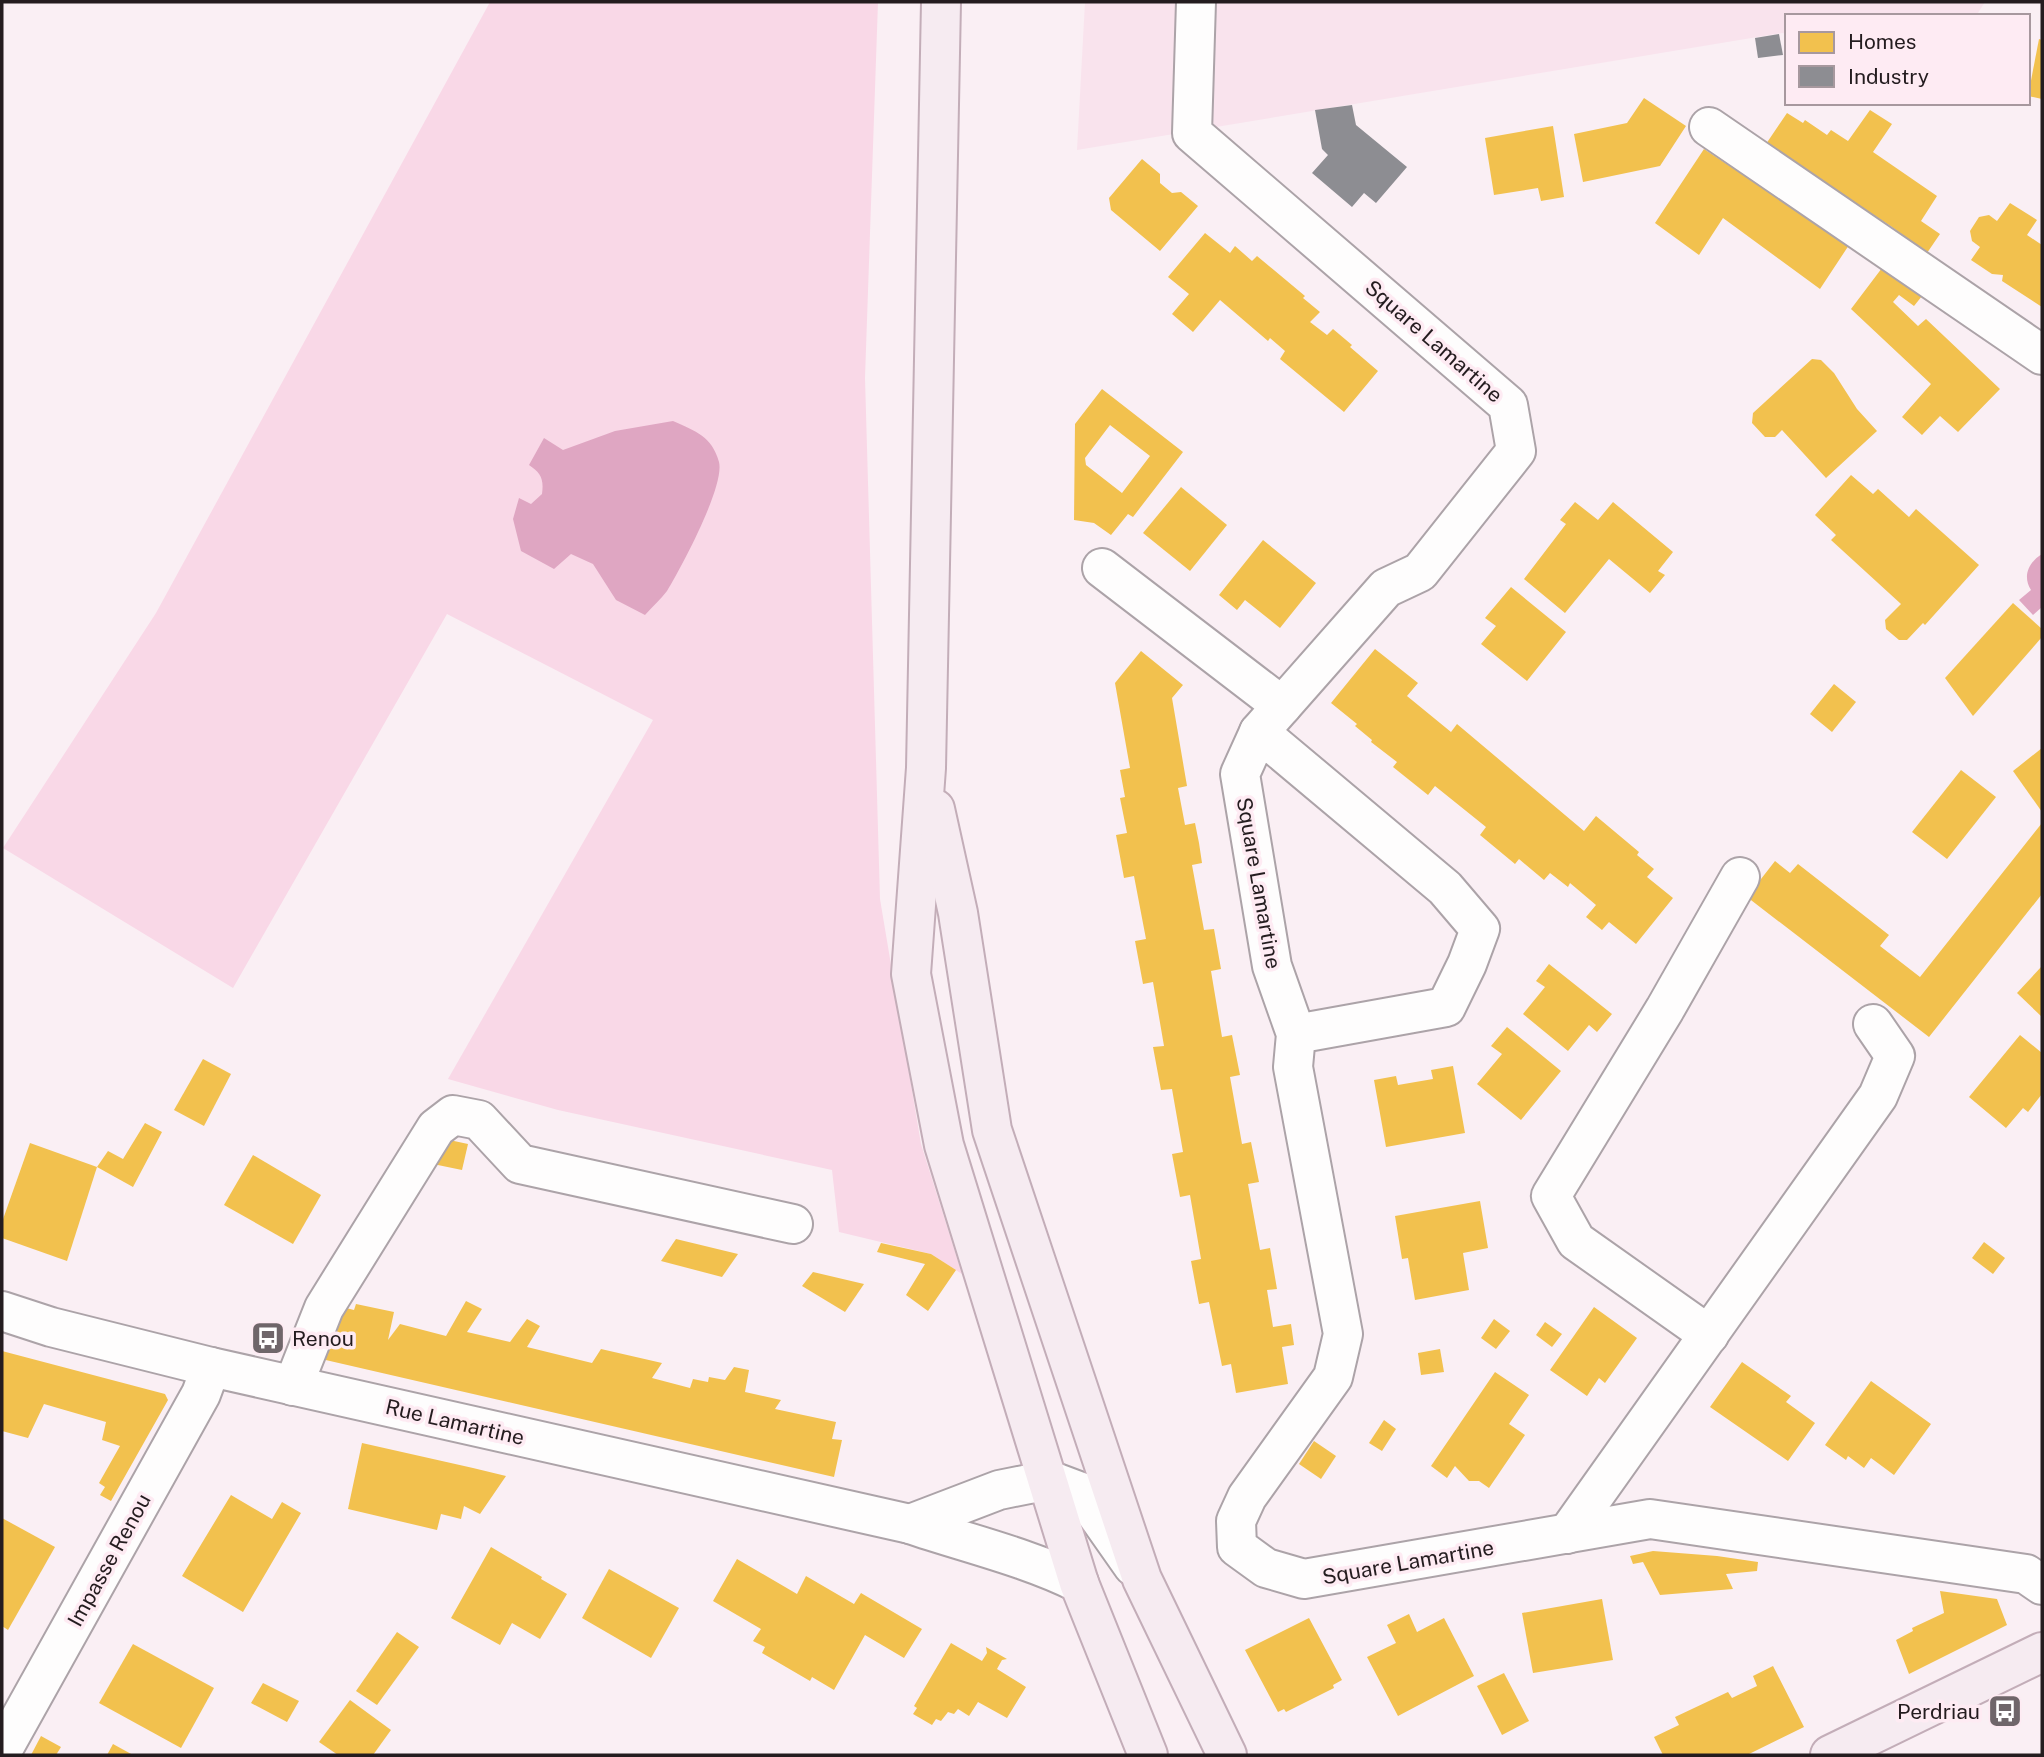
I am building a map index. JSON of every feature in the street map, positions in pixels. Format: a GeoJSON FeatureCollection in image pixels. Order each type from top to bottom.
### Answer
{"type":"FeatureCollection","features":[{"type":"Feature","properties":{"kind":"main road"},"geometry":{"type":"LineString","coordinates":[[941,2],[926,768],[911,974],[944,1145],[1079,1583],[1148,1755]]}},
{"type":"Feature","properties":{"kind":"main road"},"geometry":{"type":"LineString","coordinates":[[926,768],[958,913],[992,1130],[1142,1579],[1227,1755]]}},
{"type":"Feature","properties":{"kind":"main road"},"geometry":{"type":"LineString","coordinates":[[1830,1755],[2042,1652]]}},
{"type":"Feature","properties":{"kind":"street","name":"Square Lamartine"},"geometry":{"type":"LineString","coordinates":[[1196,2],[1192,133],[1508,405],[1516,451],[1420,572],[1386,588],[1270,719],[1240,774],[1272,966],[1296,1034],[1293,1067],[1343,1334],[1333,1377],[1247,1497],[1236,1521],[1237,1547],[1266,1568],[1304,1579],[1650,1519],[2026,1574],[2042,1585]]}},
{"type":"Feature","properties":{"kind":"street"},"geometry":{"type":"LineString","coordinates":[[1709,127],[2042,355]]}},
{"type":"Feature","properties":{"kind":"street"},"geometry":{"type":"LineString","coordinates":[[1102,568],[1270,719],[1445,888],[1480,929],[1446,1007],[1296,1034]]}},
{"type":"Feature","properties":{"kind":"street"},"geometry":{"type":"LineString","coordinates":[[1709,1335],[1576,1241],[1551,1196],[1665,1009],[1740,877]]}},
{"type":"Feature","properties":{"kind":"street"},"geometry":{"type":"LineString","coordinates":[[1567,1534],[1878,1096],[1895,1056],[1873,1024]]}},
{"type":"Feature","properties":{"kind":"street"},"geometry":{"type":"LineString","coordinates":[[293,1385],[324,1308],[436,1128],[453,1115],[479,1120],[520,1164],[793,1224]]}},
{"type":"Feature","properties":{"kind":"street","name":"Rue Lamartine"},"geometry":{"type":"LineString","coordinates":[[2,1311],[51,1327],[211,1367],[910,1524],[1047,1567],[1079,1583]]}},
{"type":"Feature","properties":{"kind":"street","name":"Impasse Renou"},"geometry":{"type":"LineString","coordinates":[[2,1751],[201,1394],[211,1367]]}},
{"type":"Feature","properties":{"kind":"street"},"geometry":{"type":"LineString","coordinates":[[910,1524],[999,1490],[1049,1480],[1081,1492],[1142,1579]]}},
{"type":"Feature","properties":{"kind":"shaded area"},"geometry":{"type":"Polygon","coordinates":[[[490,2],[878,2],[865,378],[880,899],[921,1144],[962,1274],[931,1254],[839,1232],[832,1170],[558,1110],[448,1079],[653,720],[447,614],[233,988],[3,848],[156,613],[490,2]]]}},
{"type":"Feature","properties":{"kind":"shaded area"},"geometry":{"type":"Polygon","coordinates":[[[1085,2],[1985,2],[1977,14],[1785,14],[1785,34],[1077,150],[1085,2]]]}},
{"type":"Feature","properties":{"kind":"shaded area"},"geometry":{"type":"Polygon","coordinates":[[[673,421],[707,440],[716,453],[719,473],[701,527],[682,565],[667,591],[645,615],[616,600],[593,564],[571,554],[554,569],[521,551],[513,519],[519,498],[531,504],[542,494],[541,477],[529,465],[544,438],[563,450],[615,431],[673,421]]]}},
{"type":"Feature","properties":{"kind":"shaded area"},"geometry":{"type":"Polygon","coordinates":[[[2042,554],[2042,607],[2033,615],[2019,600],[2031,590],[2027,580],[2028,570],[2042,554]]]}},
{"type":"Feature","properties":{"kind":"building: Homes"},"geometry":{"type":"Polygon","coordinates":[[[2039,39],[2042,40],[2042,99],[2030,96],[2039,39]]]}},
{"type":"Feature","properties":{"kind":"building: Homes"},"geometry":{"type":"Polygon","coordinates":[[[1644,98],[1686,126],[1660,166],[1583,182],[1574,134],[1627,123],[1644,98]]]}},
{"type":"Feature","properties":{"kind":"building: Homes"},"geometry":{"type":"Polygon","coordinates":[[[1870,110],[1892,124],[1873,152],[1937,196],[1921,221],[1940,234],[1927,253],[1766,144],[1787,113],[1803,123],[1805,120],[1827,135],[1831,130],[1848,141],[1870,110]]]}},
{"type":"Feature","properties":{"kind":"building: Homes"},"geometry":{"type":"Polygon","coordinates":[[[1553,126],[1564,197],[1541,201],[1538,188],[1494,195],[1485,138],[1553,126]]]}},
{"type":"Feature","properties":{"kind":"building: Homes"},"geometry":{"type":"Polygon","coordinates":[[[1704,149],[1849,245],[1820,289],[1723,218],[1699,255],[1655,223],[1704,149]]]}},
{"type":"Feature","properties":{"kind":"building: Homes"},"geometry":{"type":"Polygon","coordinates":[[[1142,159],[1160,174],[1160,183],[1172,193],[1181,192],[1198,206],[1160,251],[1111,210],[1109,198],[1142,159]]]}},
{"type":"Feature","properties":{"kind":"building: Homes"},"geometry":{"type":"Polygon","coordinates":[[[2010,203],[2037,220],[2027,235],[2042,245],[2042,307],[2002,281],[2003,275],[1992,274],[1971,260],[1980,247],[1972,241],[1970,231],[1979,217],[1989,215],[1997,221],[2010,203]]]}},
{"type":"Feature","properties":{"kind":"building: Homes"},"geometry":{"type":"Polygon","coordinates":[[[1205,233],[1230,253],[1235,246],[1252,261],[1257,256],[1320,312],[1310,322],[1327,335],[1333,329],[1378,371],[1344,412],[1280,359],[1285,351],[1270,338],[1268,341],[1220,300],[1193,332],[1172,314],[1189,294],[1168,277],[1205,233]]]}},
{"type":"Feature","properties":{"kind":"building: Homes"},"geometry":{"type":"Polygon","coordinates":[[[1882,268],[1922,296],[1914,306],[1899,295],[1893,302],[1918,326],[1926,319],[2000,389],[1958,432],[1940,416],[1922,435],[1902,417],[1931,384],[1851,309],[1882,268]]]}},
{"type":"Feature","properties":{"kind":"building: Homes"},"geometry":{"type":"Polygon","coordinates":[[[1812,359],[1821,360],[1834,373],[1857,409],[1877,431],[1826,478],[1782,430],[1775,437],[1765,437],[1752,423],[1753,413],[1812,359]]]}},
{"type":"Feature","properties":{"kind":"building: Homes"},"geometry":{"type":"Polygon","coordinates":[[[1102,389],[1183,452],[1133,517],[1128,514],[1111,535],[1094,523],[1074,520],[1075,424],[1102,389]],[[1110,425],[1085,458],[1086,465],[1122,493],[1150,456],[1110,425]]]}},
{"type":"Feature","properties":{"kind":"building: Homes"},"geometry":{"type":"Polygon","coordinates":[[[1851,475],[1873,494],[1878,489],[1909,517],[1916,509],[1979,565],[1925,625],[1923,623],[1907,640],[1899,640],[1886,629],[1885,620],[1901,604],[1831,540],[1836,535],[1815,515],[1851,475]]]}},
{"type":"Feature","properties":{"kind":"building: Homes"},"geometry":{"type":"Polygon","coordinates":[[[1181,487],[1227,525],[1190,571],[1143,533],[1181,487]]]}},
{"type":"Feature","properties":{"kind":"building: Homes"},"geometry":{"type":"Polygon","coordinates":[[[1575,502],[1598,520],[1613,502],[1673,552],[1658,571],[1665,575],[1650,593],[1609,559],[1565,613],[1524,579],[1566,524],[1560,520],[1575,502]]]}},
{"type":"Feature","properties":{"kind":"building: Homes"},"geometry":{"type":"Polygon","coordinates":[[[1263,540],[1316,583],[1280,628],[1245,600],[1237,610],[1219,595],[1263,540]]]}},
{"type":"Feature","properties":{"kind":"building: Homes"},"geometry":{"type":"Polygon","coordinates":[[[1511,587],[1566,632],[1527,681],[1481,644],[1496,626],[1485,618],[1511,587]]]}},
{"type":"Feature","properties":{"kind":"building: Homes"},"geometry":{"type":"Polygon","coordinates":[[[2013,603],[2042,629],[2042,637],[1973,716],[1945,678],[2013,603]]]}},
{"type":"Feature","properties":{"kind":"building: Homes"},"geometry":{"type":"Polygon","coordinates":[[[1375,649],[1418,683],[1407,696],[1451,732],[1457,724],[1584,831],[1596,816],[1639,852],[1637,855],[1654,869],[1647,877],[1673,898],[1636,944],[1609,922],[1602,930],[1586,917],[1596,905],[1570,883],[1568,887],[1550,873],[1544,880],[1519,859],[1515,864],[1480,835],[1486,827],[1435,786],[1428,795],[1393,767],[1397,762],[1371,742],[1372,740],[1355,726],[1357,724],[1331,703],[1375,649]]]}},
{"type":"Feature","properties":{"kind":"building: Homes"},"geometry":{"type":"Polygon","coordinates":[[[1141,651],[1183,685],[1172,698],[1187,786],[1178,788],[1185,825],[1195,823],[1202,863],[1192,865],[1204,930],[1214,929],[1221,969],[1211,971],[1222,1037],[1232,1035],[1240,1075],[1230,1077],[1242,1144],[1251,1142],[1259,1182],[1248,1184],[1260,1250],[1270,1248],[1277,1289],[1267,1290],[1273,1327],[1291,1324],[1294,1345],[1282,1347],[1288,1384],[1236,1393],[1231,1364],[1222,1366],[1209,1302],[1199,1304],[1191,1261],[1201,1259],[1190,1195],[1180,1197],[1172,1154],[1183,1152],[1172,1089],[1161,1090],[1153,1047],[1164,1046],[1153,982],[1143,984],[1135,941],[1146,939],[1134,876],[1124,878],[1116,835],[1127,833],[1120,798],[1125,797],[1120,770],[1130,768],[1115,683],[1141,651]]]}},
{"type":"Feature","properties":{"kind":"building: Homes"},"geometry":{"type":"Polygon","coordinates":[[[1834,684],[1856,702],[1832,732],[1810,714],[1834,684]]]}},
{"type":"Feature","properties":{"kind":"building: Homes"},"geometry":{"type":"Polygon","coordinates":[[[2042,748],[2042,812],[2013,771],[2042,748]]]}},
{"type":"Feature","properties":{"kind":"building: Homes"},"geometry":{"type":"Polygon","coordinates":[[[1961,770],[1996,797],[1947,859],[1912,832],[1961,770]]]}},
{"type":"Feature","properties":{"kind":"building: Homes"},"geometry":{"type":"Polygon","coordinates":[[[2042,823],[2042,894],[1929,1037],[1747,897],[1775,861],[1790,873],[1798,864],[1889,935],[1880,946],[1920,977],[2042,823]]]}},
{"type":"Feature","properties":{"kind":"building: Homes"},"geometry":{"type":"Polygon","coordinates":[[[1549,964],[1612,1014],[1597,1032],[1589,1025],[1568,1051],[1523,1014],[1545,987],[1536,981],[1549,964]]]}},
{"type":"Feature","properties":{"kind":"building: Homes"},"geometry":{"type":"Polygon","coordinates":[[[2042,966],[2042,1017],[2017,993],[2042,966]]]}},
{"type":"Feature","properties":{"kind":"building: Homes"},"geometry":{"type":"Polygon","coordinates":[[[1507,1027],[1561,1071],[1521,1120],[1477,1084],[1502,1054],[1491,1046],[1507,1027]]]}},
{"type":"Feature","properties":{"kind":"building: Homes"},"geometry":{"type":"Polygon","coordinates":[[[2020,1035],[2042,1053],[2042,1094],[2028,1112],[2023,1108],[2006,1128],[1969,1097],[2020,1035]]]}},
{"type":"Feature","properties":{"kind":"building: Homes"},"geometry":{"type":"Polygon","coordinates":[[[203,1059],[231,1074],[204,1126],[174,1110],[203,1059]]]}},
{"type":"Feature","properties":{"kind":"building: Homes"},"geometry":{"type":"Polygon","coordinates":[[[1453,1066],[1465,1133],[1386,1147],[1374,1080],[1396,1076],[1398,1085],[1433,1079],[1431,1070],[1453,1066]]]}},
{"type":"Feature","properties":{"kind":"building: Homes"},"geometry":{"type":"Polygon","coordinates":[[[145,1123],[162,1132],[133,1187],[97,1167],[108,1151],[123,1159],[145,1123]]]}},
{"type":"Feature","properties":{"kind":"building: Homes"},"geometry":{"type":"Polygon","coordinates":[[[440,1138],[468,1144],[462,1170],[433,1164],[440,1138]]]}},
{"type":"Feature","properties":{"kind":"building: Homes"},"geometry":{"type":"Polygon","coordinates":[[[30,1143],[97,1167],[67,1261],[2,1238],[2,1222],[30,1143]]]}},
{"type":"Feature","properties":{"kind":"building: Homes"},"geometry":{"type":"Polygon","coordinates":[[[253,1155],[321,1195],[293,1244],[224,1205],[253,1155]]]}},
{"type":"Feature","properties":{"kind":"building: Homes"},"geometry":{"type":"Polygon","coordinates":[[[1480,1201],[1488,1248],[1463,1253],[1469,1290],[1415,1300],[1408,1258],[1402,1259],[1395,1216],[1480,1201]]]}},
{"type":"Feature","properties":{"kind":"building: Homes"},"geometry":{"type":"Polygon","coordinates":[[[676,1239],[738,1254],[722,1277],[661,1261],[676,1239]]]}},
{"type":"Feature","properties":{"kind":"building: Homes"},"geometry":{"type":"Polygon","coordinates":[[[1984,1242],[2005,1258],[1993,1274],[1972,1258],[1984,1242]]]}},
{"type":"Feature","properties":{"kind":"building: Homes"},"geometry":{"type":"Polygon","coordinates":[[[881,1243],[931,1254],[956,1270],[928,1311],[906,1295],[925,1264],[877,1252],[881,1243]]]}},
{"type":"Feature","properties":{"kind":"building: Homes"},"geometry":{"type":"Polygon","coordinates":[[[813,1272],[864,1284],[845,1312],[802,1286],[813,1272]]]}},
{"type":"Feature","properties":{"kind":"building: Homes"},"geometry":{"type":"Polygon","coordinates":[[[466,1301],[482,1309],[467,1332],[510,1342],[527,1319],[540,1326],[527,1347],[592,1363],[601,1349],[662,1363],[652,1378],[690,1388],[693,1379],[708,1382],[709,1377],[725,1380],[734,1367],[749,1370],[745,1392],[781,1400],[775,1409],[836,1422],[832,1439],[842,1440],[834,1477],[317,1358],[338,1306],[354,1310],[356,1304],[394,1312],[388,1340],[400,1324],[446,1336],[466,1301]]]}},
{"type":"Feature","properties":{"kind":"building: Homes"},"geometry":{"type":"Polygon","coordinates":[[[1594,1307],[1637,1338],[1605,1383],[1599,1378],[1587,1396],[1550,1370],[1594,1307]]]}},
{"type":"Feature","properties":{"kind":"building: Homes"},"geometry":{"type":"Polygon","coordinates":[[[1494,1319],[1510,1331],[1496,1349],[1481,1338],[1494,1319]]]}},
{"type":"Feature","properties":{"kind":"building: Homes"},"geometry":{"type":"Polygon","coordinates":[[[1545,1322],[1562,1334],[1552,1347],[1536,1335],[1545,1322]]]}},
{"type":"Feature","properties":{"kind":"building: Homes"},"geometry":{"type":"Polygon","coordinates":[[[1440,1349],[1444,1372],[1421,1375],[1418,1353],[1440,1349]]]}},
{"type":"Feature","properties":{"kind":"building: Homes"},"geometry":{"type":"Polygon","coordinates":[[[2,1351],[165,1394],[168,1400],[111,1501],[100,1495],[105,1487],[99,1483],[120,1446],[102,1440],[106,1422],[44,1404],[28,1438],[2,1431],[2,1351]]]}},
{"type":"Feature","properties":{"kind":"building: Homes"},"geometry":{"type":"Polygon","coordinates":[[[1742,1362],[1791,1396],[1786,1402],[1815,1423],[1788,1461],[1710,1407],[1742,1362]]]}},
{"type":"Feature","properties":{"kind":"building: Homes"},"geometry":{"type":"Polygon","coordinates":[[[1495,1372],[1529,1395],[1509,1424],[1525,1435],[1489,1488],[1479,1481],[1469,1481],[1455,1466],[1447,1478],[1431,1466],[1495,1372]]]}},
{"type":"Feature","properties":{"kind":"building: Homes"},"geometry":{"type":"Polygon","coordinates":[[[1871,1381],[1931,1424],[1894,1475],[1871,1458],[1864,1468],[1848,1456],[1846,1460],[1825,1445],[1871,1381]]]}},
{"type":"Feature","properties":{"kind":"building: Homes"},"geometry":{"type":"Polygon","coordinates":[[[1384,1420],[1396,1429],[1382,1451],[1369,1443],[1384,1420]]]}},
{"type":"Feature","properties":{"kind":"building: Homes"},"geometry":{"type":"Polygon","coordinates":[[[1314,1441],[1336,1456],[1321,1479],[1299,1464],[1314,1441]]]}},
{"type":"Feature","properties":{"kind":"building: Homes"},"geometry":{"type":"Polygon","coordinates":[[[362,1443],[506,1476],[480,1514],[464,1506],[461,1519],[441,1514],[437,1530],[348,1509],[362,1443]]]}},
{"type":"Feature","properties":{"kind":"building: Homes"},"geometry":{"type":"Polygon","coordinates":[[[231,1495],[272,1519],[282,1502],[301,1513],[243,1612],[182,1576],[231,1495]]]}},
{"type":"Feature","properties":{"kind":"building: Homes"},"geometry":{"type":"Polygon","coordinates":[[[2,1518],[55,1547],[8,1630],[2,1626],[2,1518]]]}},
{"type":"Feature","properties":{"kind":"building: Homes"},"geometry":{"type":"Polygon","coordinates":[[[491,1547],[567,1594],[540,1639],[512,1623],[500,1645],[451,1618],[491,1547]]]}},
{"type":"Feature","properties":{"kind":"building: Homes"},"geometry":{"type":"Polygon","coordinates":[[[1653,1551],[1758,1562],[1757,1571],[1726,1574],[1733,1589],[1660,1595],[1643,1562],[1633,1564],[1630,1556],[1653,1551]]]}},
{"type":"Feature","properties":{"kind":"building: Homes"},"geometry":{"type":"Polygon","coordinates":[[[737,1559],[797,1594],[806,1576],[854,1604],[861,1593],[922,1629],[904,1658],[865,1635],[834,1690],[812,1677],[810,1681],[762,1653],[765,1647],[753,1641],[761,1629],[713,1601],[737,1559]]]}},
{"type":"Feature","properties":{"kind":"building: Homes"},"geometry":{"type":"Polygon","coordinates":[[[609,1569],[679,1608],[651,1658],[582,1618],[609,1569]]]}},
{"type":"Feature","properties":{"kind":"building: Homes"},"geometry":{"type":"Polygon","coordinates":[[[1940,1591],[1997,1599],[2007,1625],[1909,1674],[1896,1640],[1913,1631],[1912,1628],[1944,1613],[1940,1591]]]}},
{"type":"Feature","properties":{"kind":"building: Homes"},"geometry":{"type":"Polygon","coordinates":[[[1602,1599],[1613,1660],[1533,1673],[1522,1613],[1602,1599]]]}},
{"type":"Feature","properties":{"kind":"building: Homes"},"geometry":{"type":"Polygon","coordinates":[[[1409,1614],[1417,1632],[1444,1618],[1474,1676],[1398,1716],[1367,1657],[1396,1643],[1387,1625],[1409,1614]]]}},
{"type":"Feature","properties":{"kind":"building: Homes"},"geometry":{"type":"Polygon","coordinates":[[[1309,1618],[1342,1680],[1333,1685],[1334,1688],[1286,1712],[1284,1709],[1278,1712],[1245,1650],[1309,1618]]]}},
{"type":"Feature","properties":{"kind":"building: Homes"},"geometry":{"type":"Polygon","coordinates":[[[397,1632],[419,1647],[377,1705],[356,1691],[397,1632]]]}},
{"type":"Feature","properties":{"kind":"building: Homes"},"geometry":{"type":"Polygon","coordinates":[[[951,1643],[982,1661],[987,1653],[986,1647],[1007,1659],[1002,1660],[997,1669],[1026,1687],[1007,1718],[978,1702],[969,1716],[958,1709],[954,1714],[948,1712],[941,1721],[936,1719],[932,1725],[913,1714],[917,1708],[914,1706],[951,1643]]]}},
{"type":"Feature","properties":{"kind":"building: Homes"},"geometry":{"type":"Polygon","coordinates":[[[133,1644],[214,1688],[181,1748],[99,1703],[133,1644]]]}},
{"type":"Feature","properties":{"kind":"building: Homes"},"geometry":{"type":"Polygon","coordinates":[[[1773,1666],[1804,1727],[1747,1755],[1663,1755],[1654,1737],[1679,1725],[1675,1717],[1728,1692],[1732,1698],[1757,1686],[1753,1676],[1773,1666]]]}},
{"type":"Feature","properties":{"kind":"building: Homes"},"geometry":{"type":"Polygon","coordinates":[[[1504,1673],[1529,1721],[1502,1735],[1477,1686],[1504,1673]]]}},
{"type":"Feature","properties":{"kind":"building: Homes"},"geometry":{"type":"Polygon","coordinates":[[[263,1683],[299,1701],[287,1722],[251,1703],[263,1683]]]}},
{"type":"Feature","properties":{"kind":"building: Homes"},"geometry":{"type":"Polygon","coordinates":[[[350,1700],[391,1730],[373,1755],[338,1755],[319,1742],[350,1700]]]}},
{"type":"Feature","properties":{"kind":"building: Homes"},"geometry":{"type":"Polygon","coordinates":[[[41,1736],[61,1747],[56,1755],[31,1755],[41,1736]]]}},
{"type":"Feature","properties":{"kind":"building: Homes"},"geometry":{"type":"Polygon","coordinates":[[[113,1744],[133,1755],[107,1755],[113,1744]]]}},
{"type":"Feature","properties":{"kind":"building: Industry"},"geometry":{"type":"Polygon","coordinates":[[[1779,34],[1783,55],[1758,58],[1755,38],[1779,34]]]}},
{"type":"Feature","properties":{"kind":"building: Industry"},"geometry":{"type":"Polygon","coordinates":[[[1352,105],[1356,125],[1407,167],[1376,203],[1364,193],[1352,207],[1312,173],[1328,155],[1322,149],[1315,110],[1352,105]]]}},
{"type":"Feature","properties":{"kind":"place","name":"Renou"},"geometry":{"type":"Point","coordinates":[268,1338]}},
{"type":"Feature","properties":{"kind":"place","name":"Perdriau"},"geometry":{"type":"Point","coordinates":[2005,1711]}}]}
